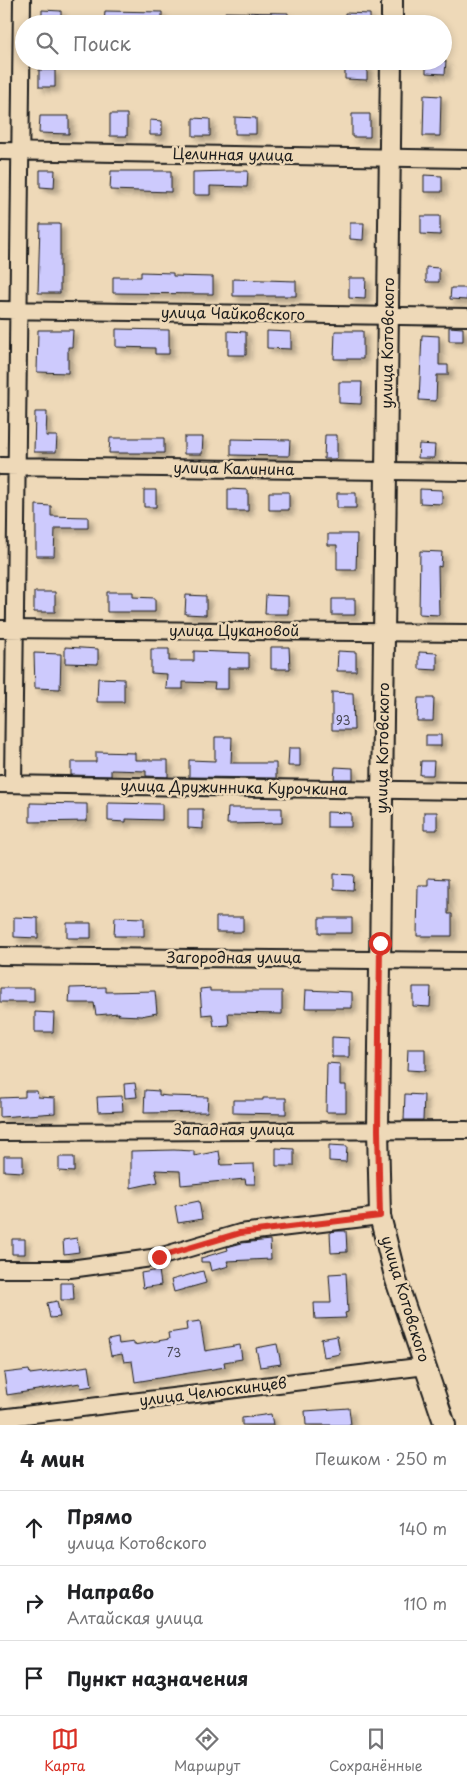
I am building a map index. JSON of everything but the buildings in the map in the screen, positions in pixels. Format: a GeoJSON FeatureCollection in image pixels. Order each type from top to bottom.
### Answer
{"type":"FeatureCollection","features":[{"type":"Feature","properties":{"kind":"street"},"geometry":{"type":"LineString","coordinates":[[22,0],[22,15]]}},
{"type":"Feature","properties":{"kind":"street"},"geometry":{"type":"LineString","coordinates":[[392,0],[392,15]]}},
{"type":"Feature","properties":{"kind":"street"},"geometry":{"type":"LineString","coordinates":[[6,784],[8,466],[18,310],[21,70]]}},
{"type":"Feature","properties":{"kind":"street","name":"улица Котовского"},"geometry":{"type":"LineString","coordinates":[[391,70],[378,1130],[380,1216],[396,1280],[445,1425]]}},
{"type":"Feature","properties":{"kind":"street","name":"Целинная улица"},"geometry":{"type":"LineString","coordinates":[[0,151],[467,159]]}},
{"type":"Feature","properties":{"kind":"street","name":"улица Чайковского"},"geometry":{"type":"LineString","coordinates":[[0,310],[467,317]]}},
{"type":"Feature","properties":{"kind":"street","name":"улица Калинина"},"geometry":{"type":"LineString","coordinates":[[8,466],[467,472]]}},
{"type":"Feature","properties":{"kind":"street","name":"улица Цукановой"},"geometry":{"type":"LineString","coordinates":[[7,629],[467,633]]}},
{"type":"Feature","properties":{"kind":"street","name":"улица Дружинника Курочкина"},"geometry":{"type":"LineString","coordinates":[[6,784],[467,791]]}},
{"type":"Feature","properties":{"kind":"street","name":"Загородная улица"},"geometry":{"type":"LineString","coordinates":[[0,956],[467,961]]}},
{"type":"Feature","properties":{"kind":"street","name":"Западная улица"},"geometry":{"type":"LineString","coordinates":[[0,1132],[467,1130]]}},
{"type":"Feature","properties":{"kind":"street"},"geometry":{"type":"LineString","coordinates":[[0,1269],[70,1269],[141,1260],[159,1257],[240,1233],[380,1216]]}},
{"type":"Feature","properties":{"kind":"street","name":"улица Челюскинцев"},"geometry":{"type":"LineString","coordinates":[[0,1418],[426,1366]]}},
{"type":"Feature","properties":{"kind":"route"},"geometry":{"type":"LineString","coordinates":[[159,1257],[240,1233],[380,1216],[378,1130],[380,943]]}}]}
